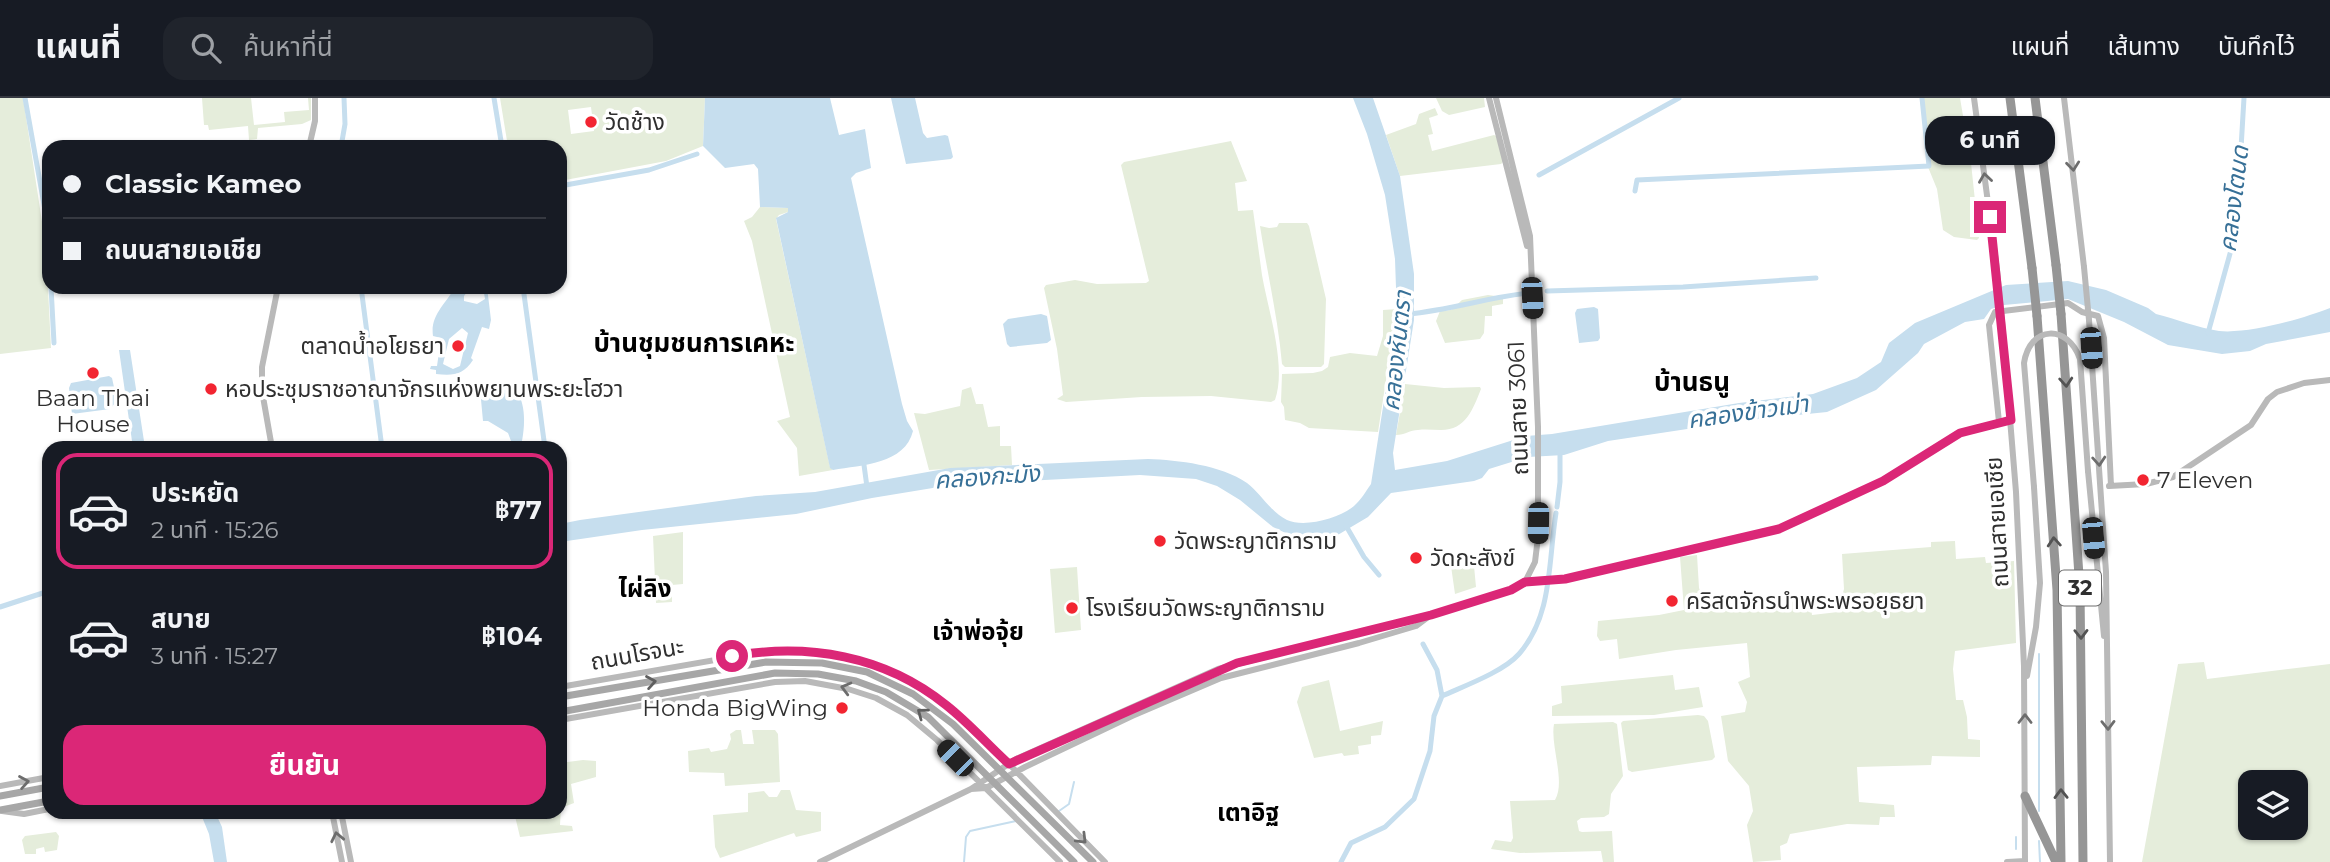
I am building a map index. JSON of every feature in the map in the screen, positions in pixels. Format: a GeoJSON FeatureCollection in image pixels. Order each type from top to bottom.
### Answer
{"type":"FeatureCollection","features":[{"type":"Feature","properties":{"kind":"highway","name":"32"},"geometry":{"type":"LineString","coordinates":[[2010,98],[2037,316],[2057,590],[2059,862]]}},
{"type":"Feature","properties":{"kind":"highway","name":"32"},"geometry":{"type":"LineString","coordinates":[[2035,98],[2061,314],[2080,590],[2084,862]]}},
{"type":"Feature","properties":{"kind":"highway"},"geometry":{"type":"LineString","coordinates":[[2025,796],[2059,862]]}},
{"type":"Feature","properties":{"kind":"main road"},"geometry":{"type":"LineString","coordinates":[[311,140],[315,121],[315,98]]}},
{"type":"Feature","properties":{"kind":"main road","name":"ถนนสาย 3061"},"geometry":{"type":"LineString","coordinates":[[1489,98],[1529,255]]}},
{"type":"Feature","properties":{"kind":"main road","name":"ถนนสาย 3061"},"geometry":{"type":"LineString","coordinates":[[1496,98],[1529,230],[1539,467],[1535,562],[1525,582]]}},
{"type":"Feature","properties":{"kind":"main road","name":"ถนนสายเอเชีย"},"geometry":{"type":"LineString","coordinates":[[1974,98],[1997,270],[2011,420],[2025,688],[2025,861]]}},
{"type":"Feature","properties":{"kind":"main road"},"geometry":{"type":"LineString","coordinates":[[2064,98],[2089,320],[2106,572],[2110,862]]}},
{"type":"Feature","properties":{"kind":"main road"},"geometry":{"type":"LineString","coordinates":[[271,441],[262,391],[262,367],[277,294]]}},
{"type":"Feature","properties":{"kind":"main road"},"geometry":{"type":"LineString","coordinates":[[1998,422],[1989,325],[1995,312],[2068,303],[2082,312],[2098,316],[2105,338],[2111,485]]}},
{"type":"Feature","properties":{"kind":"main road"},"geometry":{"type":"LineString","coordinates":[[2025,688],[2036,627],[2040,583],[2024,363],[2032,341],[2042,335],[2056,334],[2068,338],[2076,346],[2080,359],[2097,583],[2107,655]]}},
{"type":"Feature","properties":{"kind":"main road"},"geometry":{"type":"LineString","coordinates":[[2100,486],[2146,484],[2174,477],[2251,425],[2268,399],[2277,391],[2304,383],[2330,380]]}},
{"type":"Feature","properties":{"kind":"main road"},"geometry":{"type":"LineString","coordinates":[[820,862],[971,789],[1009,764],[1218,670],[1431,615],[1511,590],[1525,582],[1561,580],[1779,529],[1883,481],[1960,433],[2011,420]]}},
{"type":"Feature","properties":{"kind":"main road"},"geometry":{"type":"LineString","coordinates":[[971,789],[986,788],[1132,716],[1221,678],[1416,626],[1431,615]]}},
{"type":"Feature","properties":{"kind":"main road","name":"ถนนโรจนะ"},"geometry":{"type":"LineString","coordinates":[[567,686],[763,651],[796,650],[840,655],[884,668],[925,689],[966,722],[1105,862]]}},
{"type":"Feature","properties":{"kind":"main road","name":"ถนนโรจนะ"},"geometry":{"type":"LineString","coordinates":[[567,696],[766,662],[803,661],[846,666],[885,679],[929,705],[1008,777],[1093,862]]}},
{"type":"Feature","properties":{"kind":"main road","name":"ถนนโรจนะ"},"geometry":{"type":"LineString","coordinates":[[567,711],[775,673],[838,677],[879,689],[917,709],[943,730],[1074,862]]}},
{"type":"Feature","properties":{"kind":"main road"},"geometry":{"type":"LineString","coordinates":[[567,719],[762,684],[795,681],[819,682],[865,694],[907,716],[937,740],[1060,862]]}},
{"type":"Feature","properties":{"kind":"main road"},"geometry":{"type":"LineString","coordinates":[[621,687],[623,700]]}},
{"type":"Feature","properties":{"kind":"main road"},"geometry":{"type":"LineString","coordinates":[[0,786],[42,778]]}},
{"type":"Feature","properties":{"kind":"main road"},"geometry":{"type":"LineString","coordinates":[[0,796],[42,788]]}},
{"type":"Feature","properties":{"kind":"main road"},"geometry":{"type":"LineString","coordinates":[[0,810],[42,803]]}},
{"type":"Feature","properties":{"kind":"main road"},"geometry":{"type":"LineString","coordinates":[[0,810],[24,814],[42,810]]}},
{"type":"Feature","properties":{"kind":"main road"},"geometry":{"type":"LineString","coordinates":[[333,819],[342,862]]}},
{"type":"Feature","properties":{"kind":"main road"},"geometry":{"type":"LineString","coordinates":[[342,819],[351,862]]}},
{"type":"Feature","properties":{"kind":"main road"},"geometry":{"type":"LineString","coordinates":[[2007,862],[2025,861]]}},
{"type":"Feature","properties":{"kind":"green space"},"geometry":{"type":"Polygon","coordinates":[[[0,98],[23,98],[42,222],[42,294],[48,294],[51,348],[0,354],[0,98]]]}},
{"type":"Feature","properties":{"kind":"green space"},"geometry":{"type":"Polygon","coordinates":[[[202,98],[251,98],[254,125],[285,122],[284,112],[309,110],[308,98],[311,98],[311,120],[302,124],[258,128],[257,139],[249,140],[248,126],[209,130],[208,125],[204,125],[202,98]]]}},
{"type":"Feature","properties":{"kind":"green space"},"geometry":{"type":"Polygon","coordinates":[[[500,98],[705,98],[703,146],[666,161],[567,180],[567,140],[507,140],[500,98]],[[591,107],[568,110],[571,134],[594,131],[591,107]]]}},
{"type":"Feature","properties":{"kind":"green space"},"geometry":{"type":"Polygon","coordinates":[[[1436,98],[1484,98],[1485,107],[1449,115],[1442,111],[1436,98]]]}},
{"type":"Feature","properties":{"kind":"green space"},"geometry":{"type":"Polygon","coordinates":[[[1920,98],[1960,98],[1971,163],[1979,238],[1977,240],[1954,237],[1943,230],[1937,189],[1928,167],[1920,98]]]}},
{"type":"Feature","properties":{"kind":"green space"},"geometry":{"type":"Polygon","coordinates":[[[1435,108],[1438,115],[1429,118],[1433,134],[1428,135],[1432,151],[1494,135],[1504,161],[1501,164],[1400,176],[1386,135],[1416,124],[1419,114],[1435,108]]]}},
{"type":"Feature","properties":{"kind":"green space"},"geometry":{"type":"Polygon","coordinates":[[[1231,141],[1247,181],[1235,183],[1238,211],[1253,210],[1262,275],[1278,355],[1275,400],[1271,402],[1211,396],[1066,402],[1057,399],[1063,395],[1057,349],[1044,288],[1046,285],[1075,280],[1097,284],[1149,281],[1121,165],[1124,162],[1231,141]]]}},
{"type":"Feature","properties":{"kind":"green space"},"geometry":{"type":"Polygon","coordinates":[[[760,207],[789,208],[788,212],[776,219],[830,467],[833,470],[799,476],[797,448],[777,421],[790,417],[752,241],[744,221],[752,217],[760,207]]]}},
{"type":"Feature","properties":{"kind":"green space"},"geometry":{"type":"Polygon","coordinates":[[[1279,223],[1307,223],[1309,226],[1326,299],[1324,364],[1321,367],[1285,367],[1282,364],[1260,226],[1277,227],[1279,223]]]}},
{"type":"Feature","properties":{"kind":"green space"},"geometry":{"type":"Polygon","coordinates":[[[1488,295],[1503,297],[1503,304],[1492,306],[1492,316],[1485,316],[1484,333],[1480,339],[1445,343],[1436,321],[1440,311],[1451,310],[1462,300],[1488,295]]]}},
{"type":"Feature","properties":{"kind":"green space"},"geometry":{"type":"Polygon","coordinates":[[[1397,309],[1378,432],[1309,428],[1285,420],[1281,402],[1282,374],[1322,371],[1328,367],[1330,357],[1350,353],[1377,356],[1383,336],[1383,310],[1397,309]]]}},
{"type":"Feature","properties":{"kind":"green space"},"geometry":{"type":"Polygon","coordinates":[[[1405,384],[1481,389],[1467,417],[1457,426],[1441,430],[1415,430],[1396,435],[1405,384]]]}},
{"type":"Feature","properties":{"kind":"green space"},"geometry":{"type":"Polygon","coordinates":[[[971,387],[976,404],[983,404],[988,427],[1000,426],[1000,446],[1011,446],[1012,465],[929,470],[914,413],[925,414],[960,406],[962,390],[971,387]]]}},
{"type":"Feature","properties":{"kind":"green space"},"geometry":{"type":"Polygon","coordinates":[[[683,532],[683,584],[672,585],[672,602],[656,603],[653,536],[683,532]]]}},
{"type":"Feature","properties":{"kind":"green space"},"geometry":{"type":"Polygon","coordinates":[[[1955,541],[1956,559],[1985,557],[1986,563],[2014,561],[2016,643],[1955,651],[1953,669],[1956,700],[1963,700],[1968,739],[1980,740],[1980,757],[1932,756],[1931,765],[1857,767],[1859,802],[1894,805],[1895,817],[1880,817],[1879,825],[1847,824],[1790,834],[1787,843],[1780,846],[1781,860],[1753,862],[1747,825],[1753,811],[1749,786],[1728,761],[1721,716],[1745,712],[1747,702],[1738,682],[1750,677],[1747,643],[1619,659],[1617,639],[1600,641],[1597,636],[1598,621],[1684,610],[1680,557],[1697,555],[1699,588],[1707,608],[1796,599],[1798,609],[1811,608],[1812,615],[1838,612],[1844,589],[1842,554],[1931,547],[1931,542],[1955,541]]]}},
{"type":"Feature","properties":{"kind":"green space"},"geometry":{"type":"Polygon","coordinates":[[[1470,564],[1470,567],[1474,566],[1476,587],[1455,594],[1451,566],[1470,564]]]}},
{"type":"Feature","properties":{"kind":"green space"},"geometry":{"type":"Polygon","coordinates":[[[1077,567],[1081,630],[1055,633],[1050,569],[1077,567]]]}},
{"type":"Feature","properties":{"kind":"green space"},"geometry":{"type":"Polygon","coordinates":[[[2204,662],[2207,679],[2330,664],[2330,862],[2142,862],[2178,664],[2204,662]]]}},
{"type":"Feature","properties":{"kind":"green space"},"geometry":{"type":"Polygon","coordinates":[[[1673,675],[1675,690],[1699,687],[1703,707],[1654,715],[1552,716],[1552,706],[1562,703],[1561,686],[1673,675]]]}},
{"type":"Feature","properties":{"kind":"green space"},"geometry":{"type":"Polygon","coordinates":[[[1329,680],[1340,731],[1383,721],[1381,735],[1371,736],[1371,744],[1358,746],[1359,754],[1344,756],[1342,753],[1314,758],[1297,702],[1302,687],[1329,680]]]}},
{"type":"Feature","properties":{"kind":"green space"},"geometry":{"type":"Polygon","coordinates":[[[1704,716],[1708,721],[1715,757],[1712,760],[1632,772],[1628,770],[1621,723],[1623,721],[1704,716]]]}},
{"type":"Feature","properties":{"kind":"green space"},"geometry":{"type":"Polygon","coordinates":[[[1554,724],[1617,724],[1623,776],[1611,794],[1609,814],[1577,821],[1579,831],[1582,832],[1612,831],[1614,862],[1603,862],[1601,851],[1520,853],[1491,849],[1495,840],[1511,842],[1513,838],[1510,801],[1555,800],[1559,783],[1554,724]]]}},
{"type":"Feature","properties":{"kind":"green space"},"geometry":{"type":"Polygon","coordinates":[[[741,730],[743,744],[754,744],[752,730],[775,730],[778,734],[780,782],[725,786],[724,773],[689,772],[688,751],[709,748],[711,752],[727,749],[730,734],[741,730]]]}},
{"type":"Feature","properties":{"kind":"green space"},"geometry":{"type":"Polygon","coordinates":[[[596,761],[596,777],[571,784],[574,803],[567,806],[567,762],[596,761]]]}},
{"type":"Feature","properties":{"kind":"green space"},"geometry":{"type":"Polygon","coordinates":[[[781,790],[790,790],[796,810],[821,812],[821,831],[796,837],[794,833],[720,858],[715,847],[713,815],[748,812],[748,793],[764,791],[769,797],[777,797],[781,790]]]}},
{"type":"Feature","properties":{"kind":"green space"},"geometry":{"type":"Polygon","coordinates":[[[516,819],[560,819],[560,825],[572,826],[573,831],[520,837],[516,819]]]}},
{"type":"Feature","properties":{"kind":"green space"},"geometry":{"type":"Polygon","coordinates":[[[56,832],[59,836],[57,850],[45,852],[44,847],[36,849],[36,854],[25,854],[22,840],[25,836],[56,832]]]}},
{"type":"Feature","properties":{"kind":"water"},"geometry":{"type":"Polygon","coordinates":[[[705,98],[830,98],[839,135],[865,129],[871,168],[856,173],[851,178],[902,404],[913,431],[908,442],[892,457],[869,464],[833,470],[830,468],[776,218],[788,212],[788,208],[760,207],[758,169],[754,164],[725,168],[703,146],[705,98]]]}},
{"type":"Feature","properties":{"kind":"water"},"geometry":{"type":"Polygon","coordinates":[[[891,98],[915,98],[923,133],[927,138],[948,136],[953,157],[906,164],[891,98]]]}},
{"type":"Feature","properties":{"kind":"water"},"geometry":{"type":"Polygon","coordinates":[[[1353,98],[1373,98],[1400,176],[1414,274],[1414,320],[1393,453],[1395,470],[1447,461],[1526,436],[1813,394],[1857,378],[1881,362],[1889,343],[1915,323],[2006,285],[2068,281],[2106,290],[2156,314],[2219,331],[2260,328],[2330,308],[2330,332],[2266,344],[2250,351],[2222,354],[2168,345],[2124,322],[2068,299],[2004,305],[1991,309],[1984,319],[1965,322],[1924,344],[1918,353],[1876,390],[1827,412],[1740,421],[1608,441],[1564,455],[1528,457],[1489,469],[1482,478],[1474,481],[1391,493],[1368,517],[1336,536],[1296,538],[1273,527],[1240,500],[1217,486],[1196,479],[1140,475],[951,485],[796,514],[642,530],[567,541],[567,523],[580,520],[756,496],[815,492],[950,468],[1148,459],[1199,465],[1237,477],[1252,487],[1281,517],[1294,522],[1331,518],[1348,510],[1359,501],[1371,484],[1397,317],[1395,259],[1385,195],[1353,98]]]}},
{"type":"Feature","properties":{"kind":"water"},"geometry":{"type":"Polygon","coordinates":[[[450,294],[466,294],[464,301],[477,304],[485,299],[484,294],[488,294],[491,320],[489,329],[482,327],[471,358],[473,360],[461,372],[436,374],[436,370],[430,369],[431,366],[437,366],[441,338],[433,336],[433,329],[440,310],[450,294]],[[462,328],[449,339],[443,364],[453,369],[460,366],[468,333],[462,328]]]}},
{"type":"Feature","properties":{"kind":"water"},"geometry":{"type":"Polygon","coordinates":[[[1577,309],[1598,309],[1600,338],[1598,341],[1579,343],[1575,313],[1577,309]]]}},
{"type":"Feature","properties":{"kind":"water"},"geometry":{"type":"Polygon","coordinates":[[[1041,314],[1047,316],[1051,340],[1047,343],[1010,347],[1007,344],[1003,324],[1008,319],[1041,314]]]}},
{"type":"Feature","properties":{"kind":"water"},"geometry":{"type":"Polygon","coordinates":[[[119,350],[130,350],[144,441],[132,441],[119,350]]]}},
{"type":"Feature","properties":{"kind":"water"},"geometry":{"type":"Polygon","coordinates":[[[109,376],[112,378],[117,401],[110,409],[72,414],[69,388],[71,383],[109,376]]]}},
{"type":"Feature","properties":{"kind":"water"},"geometry":{"type":"Polygon","coordinates":[[[485,388],[491,393],[516,389],[522,401],[524,415],[522,441],[511,441],[508,433],[488,421],[483,421],[480,389],[485,388]]]}},
{"type":"Feature","properties":{"kind":"water"},"geometry":{"type":"Polygon","coordinates":[[[203,819],[218,819],[227,862],[214,862],[209,834],[203,819]]]}},
{"type":"Feature","properties":{"kind":"waterway"},"geometry":{"type":"LineString","coordinates":[[25,98],[42,193]]}},
{"type":"Feature","properties":{"kind":"waterway"},"geometry":{"type":"LineString","coordinates":[[342,140],[345,124],[344,98]]}},
{"type":"Feature","properties":{"kind":"waterway"},"geometry":{"type":"LineString","coordinates":[[494,98],[501,140]]}},
{"type":"Feature","properties":{"kind":"waterway"},"geometry":{"type":"LineString","coordinates":[[1539,175],[1679,98]]}},
{"type":"Feature","properties":{"kind":"waterway"},"geometry":{"type":"LineString","coordinates":[[1635,191],[1637,180],[1929,166],[1922,98]]}},
{"type":"Feature","properties":{"kind":"waterway","name":"คลองโตนด"},"geometry":{"type":"LineString","coordinates":[[2208,333],[2236,232],[2244,98]]}},
{"type":"Feature","properties":{"kind":"waterway"},"geometry":{"type":"LineString","coordinates":[[567,185],[649,170],[697,154]]}},
{"type":"Feature","properties":{"kind":"waterway"},"geometry":{"type":"LineString","coordinates":[[1547,291],[1683,287],[1816,278]]}},
{"type":"Feature","properties":{"kind":"waterway","name":"คลองหันตรา"},"geometry":{"type":"LineString","coordinates":[[1408,314],[1539,292]]}},
{"type":"Feature","properties":{"kind":"waterway"},"geometry":{"type":"LineString","coordinates":[[51,294],[54,343]]}},
{"type":"Feature","properties":{"kind":"waterway"},"geometry":{"type":"LineString","coordinates":[[362,294],[381,441]]}},
{"type":"Feature","properties":{"kind":"waterway"},"geometry":{"type":"LineString","coordinates":[[524,294],[544,441]]}},
{"type":"Feature","properties":{"kind":"waterway"},"geometry":{"type":"LineString","coordinates":[[1557,507],[1560,448]]}},
{"type":"Feature","properties":{"kind":"waterway"},"geometry":{"type":"LineString","coordinates":[[864,465],[867,487]]}},
{"type":"Feature","properties":{"kind":"waterway"},"geometry":{"type":"LineString","coordinates":[[1341,862],[1351,843],[1385,827],[1414,799],[1430,751],[1434,716],[1442,696],[1503,667],[1519,654],[1530,639],[1544,605],[1556,513]]}},
{"type":"Feature","properties":{"kind":"waterway"},"geometry":{"type":"LineString","coordinates":[[1345,524],[1364,557],[1379,575]]}},
{"type":"Feature","properties":{"kind":"waterway","name":"คลองกะมัง"},"geometry":{"type":"LineString","coordinates":[[0,607],[42,593]]}},
{"type":"Feature","properties":{"kind":"waterway"},"geometry":{"type":"LineString","coordinates":[[1423,644],[1437,670],[1442,696]]}},
{"type":"Feature","properties":{"kind":"waterway"},"geometry":{"type":"LineString","coordinates":[[2039,654],[2039,811]]}},
{"type":"Feature","properties":{"kind":"waterway"},"geometry":{"type":"LineString","coordinates":[[1059,811],[1069,804],[1074,782]]}},
{"type":"Feature","properties":{"kind":"waterway"},"geometry":{"type":"LineString","coordinates":[[964,862],[966,837],[970,831],[1016,821]]}},
{"type":"Feature","properties":{"kind":"waterway"},"geometry":{"type":"LineString","coordinates":[[2016,837],[2016,849]]}},
{"type":"Feature","properties":{"kind":"waterway"},"geometry":{"type":"LineString","coordinates":[[2039,841],[2040,862]]}},
{"type":"Feature","properties":{"kind":"place","name":"วัดช้าง"},"geometry":{"type":"Point","coordinates":[591,122]}},
{"type":"Feature","properties":{"kind":"place","name":"ตลาดน้ำอโยธยา"},"geometry":{"type":"Point","coordinates":[458,346]}},
{"type":"Feature","properties":{"kind":"place","name":"Baan Thai House"},"geometry":{"type":"Point","coordinates":[93,373]}},
{"type":"Feature","properties":{"kind":"place","name":"หอประชุมราชอาณาจักรแห่งพยานพระยะโฮวา"},"geometry":{"type":"Point","coordinates":[211,389]}},
{"type":"Feature","properties":{"kind":"place","name":"7 Eleven"},"geometry":{"type":"Point","coordinates":[2143,480]}},
{"type":"Feature","properties":{"kind":"place","name":"วัดพระญาติการาม"},"geometry":{"type":"Point","coordinates":[1160,541]}},
{"type":"Feature","properties":{"kind":"place","name":"วัดกะสังข์"},"geometry":{"type":"Point","coordinates":[1416,558]}},
{"type":"Feature","properties":{"kind":"place","name":"คริสตจักรนำพระพรอยุธยา"},"geometry":{"type":"Point","coordinates":[1672,601]}},
{"type":"Feature","properties":{"kind":"place","name":"โรงเรียนวัดพระญาติการาม"},"geometry":{"type":"Point","coordinates":[1072,608]}},
{"type":"Feature","properties":{"kind":"place","name":"Honda BigWing"},"geometry":{"type":"Point","coordinates":[842,708]}},
{"type":"Feature","properties":{"kind":"district","name":"บ้านชุมชนการเคหะ"},"geometry":{"type":"Point","coordinates":[694,343]}},
{"type":"Feature","properties":{"kind":"district","name":"บ้านธนู"},"geometry":{"type":"Point","coordinates":[1692,382]}},
{"type":"Feature","properties":{"kind":"district","name":"ไผ่ลิง"},"geometry":{"type":"Point","coordinates":[645,589]}},
{"type":"Feature","properties":{"kind":"district","name":"เจ้าพ่อจุ้ย"},"geometry":{"type":"Point","coordinates":[978,632]}},
{"type":"Feature","properties":{"kind":"district","name":"เตาอิฐ"},"geometry":{"type":"Point","coordinates":[1248,813]}},
{"type":"Feature","properties":{"kind":"route"},"geometry":{"type":"LineString","coordinates":[[732,656],[773,650],[807,651],[840,655],[884,668],[936,697],[1009,764],[1237,663],[1431,615],[1511,590],[1525,582],[1565,579],[1779,529],[1883,481],[1960,433],[2011,420],[1990,217]]}},
{"type":"Feature","properties":{"kind":"water label","name":"คลองข้าวเม่า"},"geometry":{"type":"Point","coordinates":[1748,412]}}]}
